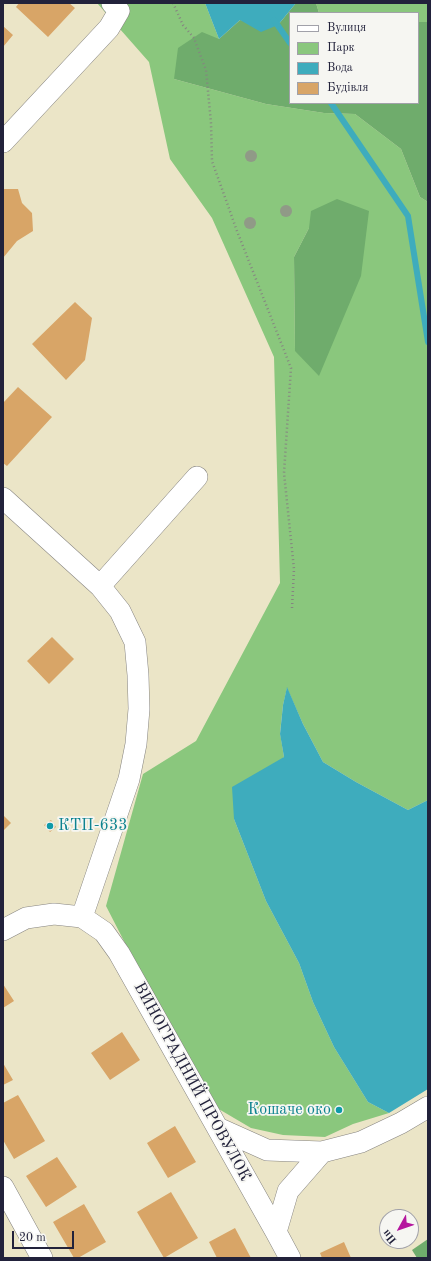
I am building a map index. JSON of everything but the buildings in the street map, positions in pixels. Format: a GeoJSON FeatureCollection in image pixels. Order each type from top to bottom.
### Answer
{"type":"FeatureCollection","features":[{"type":"Feature","properties":{"kind":"street"},"geometry":{"type":"LineString","coordinates":[[3,142],[109,28],[119,11],[112,3]]}},
{"type":"Feature","properties":{"kind":"street"},"geometry":{"type":"LineString","coordinates":[[100,586],[196,477]]}},
{"type":"Feature","properties":{"kind":"street"},"geometry":{"type":"LineString","coordinates":[[3,498],[100,586],[120,611],[135,642],[139,709],[136,744],[129,779],[82,917],[54,914],[26,918],[3,930]]}},
{"type":"Feature","properties":{"kind":"street","name":"ВИНОГРАДНИЙ ПРОВУЛОК"},"geometry":{"type":"LineString","coordinates":[[82,917],[104,932],[119,953],[290,1258]]}},
{"type":"Feature","properties":{"kind":"street"},"geometry":{"type":"LineString","coordinates":[[218,1128],[267,1150],[322,1152],[361,1142],[401,1124],[428,1107]]}},
{"type":"Feature","properties":{"kind":"street"},"geometry":{"type":"LineString","coordinates":[[276,1232],[288,1191],[322,1152]]}},
{"type":"Feature","properties":{"kind":"street"},"geometry":{"type":"LineString","coordinates":[[3,1187],[42,1258]]}},
{"type":"Feature","properties":{"kind":"path"},"geometry":{"type":"LineString","coordinates":[[173,3],[183,25],[194,38],[206,70],[211,123],[212,162],[237,231],[291,368],[284,473],[294,569],[292,608]]}},
{"type":"Feature","properties":{"kind":"green space"},"geometry":{"type":"Polygon","coordinates":[[[97,3],[205,3],[219,39],[174,79],[266,104],[324,113],[355,114],[401,149],[420,197],[428,202],[428,800],[408,810],[323,762],[303,724],[287,688],[283,705],[280,733],[284,757],[234,819],[266,901],[299,963],[313,1002],[334,1047],[368,1102],[389,1113],[353,1124],[325,1137],[283,1135],[251,1128],[217,1108],[161,1013],[106,906],[143,774],[196,741],[280,583],[274,357],[212,218],[170,159],[149,62],[97,3]],[[309,228],[294,257],[295,351],[309,228]]]}},
{"type":"Feature","properties":{"kind":"green space"},"geometry":{"type":"Polygon","coordinates":[[[296,3],[316,3],[319,12],[289,12],[289,104],[419,104],[419,22],[428,22],[428,202],[420,197],[401,149],[355,114],[324,113],[266,104],[174,79],[178,48],[202,32],[219,39],[240,20],[278,25],[296,3]]]}},
{"type":"Feature","properties":{"kind":"green space"},"geometry":{"type":"Polygon","coordinates":[[[316,3],[428,3],[428,22],[419,22],[419,12],[319,12],[316,3]]]}},
{"type":"Feature","properties":{"kind":"green space"},"geometry":{"type":"Polygon","coordinates":[[[337,199],[369,211],[361,276],[319,376],[295,351],[294,257],[309,228],[311,211],[337,199]]]}},
{"type":"Feature","properties":{"kind":"green space"},"geometry":{"type":"Polygon","coordinates":[[[428,1239],[428,1258],[417,1258],[412,1250],[419,1249],[419,1245],[428,1239]]]}},
{"type":"Feature","properties":{"kind":"water"},"geometry":{"type":"Polygon","coordinates":[[[205,3],[296,3],[278,25],[261,32],[240,20],[219,39],[205,3]]]}},
{"type":"Feature","properties":{"kind":"water"},"geometry":{"type":"Polygon","coordinates":[[[287,687],[303,724],[323,762],[408,810],[428,800],[428,1089],[389,1113],[368,1102],[334,1047],[313,1002],[299,963],[266,901],[234,819],[232,787],[284,757],[280,734],[283,705],[287,687]]]}},
{"type":"Feature","properties":{"kind":"waterway"},"geometry":{"type":"LineString","coordinates":[[274,20],[289,42]]}},
{"type":"Feature","properties":{"kind":"waterway"},"geometry":{"type":"LineString","coordinates":[[332,104],[408,216],[428,342]]}},
{"type":"Feature","properties":{"kind":"place","name":"КТП-633"},"geometry":{"type":"Point","coordinates":[50,826]}},
{"type":"Feature","properties":{"kind":"place","name":"Кошаче око"},"geometry":{"type":"Point","coordinates":[339,1110]}}]}
